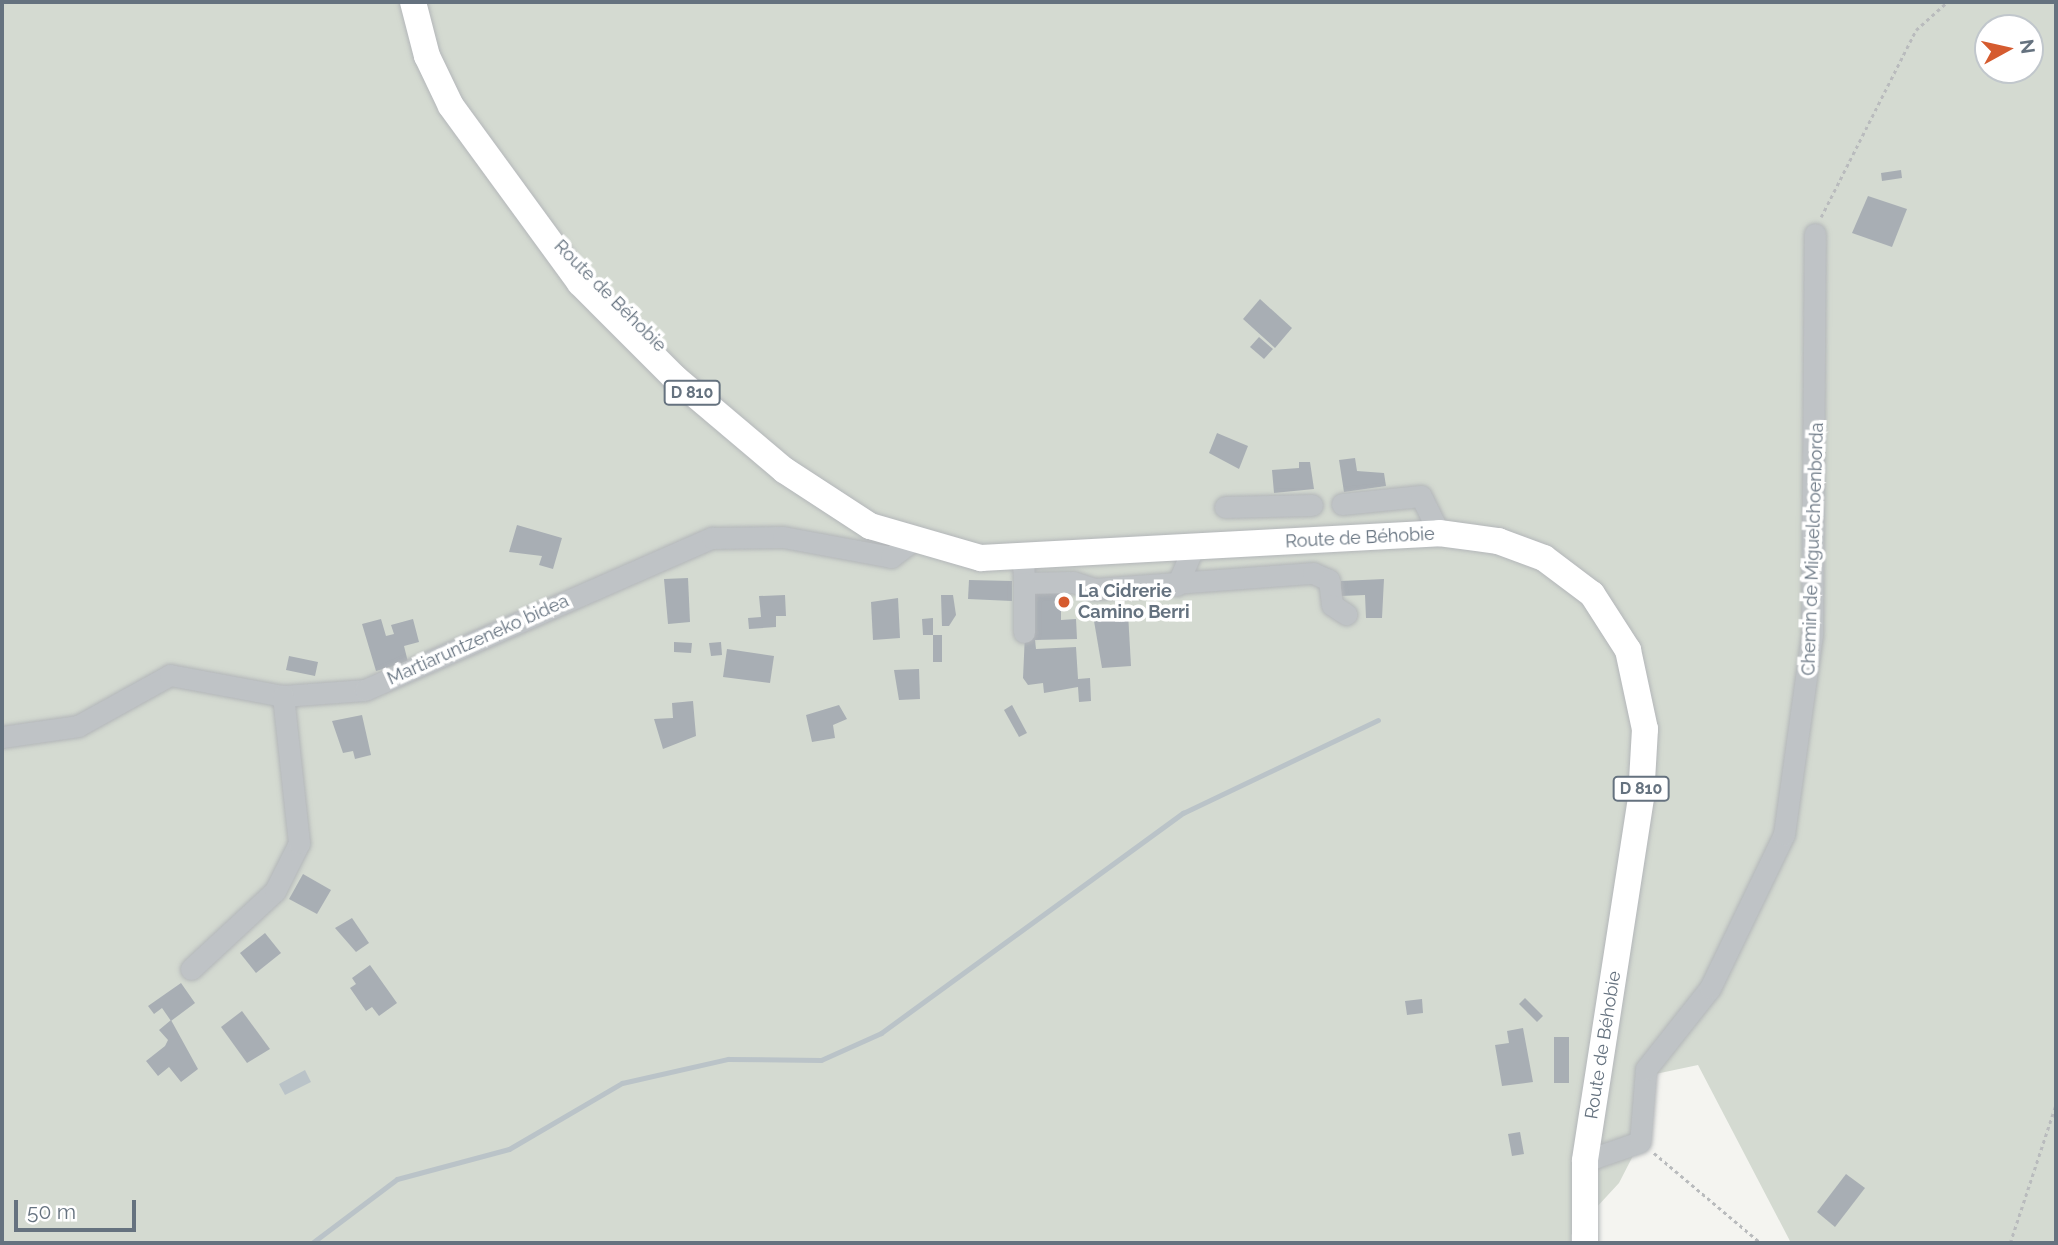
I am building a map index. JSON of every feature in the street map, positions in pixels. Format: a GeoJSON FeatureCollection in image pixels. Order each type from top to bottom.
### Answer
{"type":"FeatureCollection","features":[{"type":"Feature","properties":{"kind":"main road","name":"Route de Béhobie"},"geometry":{"type":"LineString","coordinates":[[413,2],[426,56],[451,106],[515,196],[583,274],[682,368],[791,458],[911,542],[981,558],[1439,533],[1497,541],[1544,558],[1592,594],[1629,649],[1644,729],[1641,798],[1585,1161],[1586,1243]]}},
{"type":"Feature","properties":{"kind":"street","name":"Chemin de Miguelchoenborda"},"geometry":{"type":"LineString","coordinates":[[1640,1142],[1646,1069],[1710,988],[1784,834],[1812,636],[1815,234]]}},
{"type":"Feature","properties":{"kind":"street"},"geometry":{"type":"LineString","coordinates":[[1342,504],[1421,496],[1439,533]]}},
{"type":"Feature","properties":{"kind":"street"},"geometry":{"type":"LineString","coordinates":[[1225,507],[1260,509],[1312,505]]}},
{"type":"Feature","properties":{"kind":"street"},"geometry":{"type":"LineString","coordinates":[[1256,543],[1260,509]]}},
{"type":"Feature","properties":{"kind":"street","name":"Martiaruntzeneko bidea"},"geometry":{"type":"LineString","coordinates":[[2,737],[78,726],[170,675],[283,696],[365,690],[413,673],[712,538],[783,537],[891,557],[911,542]]}},
{"type":"Feature","properties":{"kind":"street"},"geometry":{"type":"LineString","coordinates":[[1177,585],[1194,547]]}},
{"type":"Feature","properties":{"kind":"street"},"geometry":{"type":"LineString","coordinates":[[1023,555],[1024,632]]}},
{"type":"Feature","properties":{"kind":"street"},"geometry":{"type":"LineString","coordinates":[[1024,583],[1177,585],[1313,573],[1329,580],[1332,605],[1346,614]]}},
{"type":"Feature","properties":{"kind":"street"},"geometry":{"type":"LineString","coordinates":[[191,969],[275,891],[299,843],[283,696]]}},
{"type":"Feature","properties":{"kind":"street"},"geometry":{"type":"LineString","coordinates":[[1585,1161],[1640,1142]]}},
{"type":"Feature","properties":{"kind":"path"},"geometry":{"type":"LineString","coordinates":[[1815,234],[1916,30],[1947,2]]}},
{"type":"Feature","properties":{"kind":"path"},"geometry":{"type":"LineString","coordinates":[[2010,1243],[2056,1104]]}},
{"type":"Feature","properties":{"kind":"path"},"geometry":{"type":"LineString","coordinates":[[1640,1142],[1762,1243]]}},
{"type":"Feature","properties":{"kind":"shaded area"},"geometry":{"type":"Polygon","coordinates":[[[2,2],[2056,2],[2056,1243],[1791,1243],[1698,1065],[1646,1076],[1640,1142],[1619,1183],[1571,1235],[1571,1243],[2,1243],[2,2]]]}},
{"type":"Feature","properties":{"kind":"shaded area"},"geometry":{"type":"Polygon","coordinates":[[[305,1070],[311,1082],[285,1095],[279,1084],[305,1070]]]}},
{"type":"Feature","properties":{"kind":"building"},"geometry":{"type":"Polygon","coordinates":[[[1901,170],[1902,178],[1882,181],[1881,173],[1901,170]]]}},
{"type":"Feature","properties":{"kind":"building"},"geometry":{"type":"Polygon","coordinates":[[[1868,196],[1907,209],[1892,247],[1852,233],[1868,196]]]}},
{"type":"Feature","properties":{"kind":"building"},"geometry":{"type":"Polygon","coordinates":[[[1260,299],[1292,328],[1275,348],[1243,319],[1260,299]]]}},
{"type":"Feature","properties":{"kind":"building"},"geometry":{"type":"Polygon","coordinates":[[[1259,337],[1273,349],[1264,359],[1250,347],[1259,337]]]}},
{"type":"Feature","properties":{"kind":"building"},"geometry":{"type":"Polygon","coordinates":[[[1217,433],[1248,446],[1239,469],[1209,453],[1217,433]]]}},
{"type":"Feature","properties":{"kind":"building"},"geometry":{"type":"Polygon","coordinates":[[[1355,458],[1357,471],[1384,473],[1386,486],[1344,492],[1339,460],[1355,458]]]}},
{"type":"Feature","properties":{"kind":"building"},"geometry":{"type":"Polygon","coordinates":[[[1299,462],[1310,462],[1314,489],[1274,493],[1272,470],[1299,468],[1299,462]]]}},
{"type":"Feature","properties":{"kind":"building"},"geometry":{"type":"Polygon","coordinates":[[[517,525],[562,538],[553,569],[539,565],[542,556],[509,552],[517,525]]]}},
{"type":"Feature","properties":{"kind":"building"},"geometry":{"type":"Polygon","coordinates":[[[688,578],[690,622],[668,624],[664,579],[688,578]]]}},
{"type":"Feature","properties":{"kind":"building"},"geometry":{"type":"Polygon","coordinates":[[[1384,579],[1382,618],[1366,618],[1365,595],[1341,596],[1341,581],[1384,579]]]}},
{"type":"Feature","properties":{"kind":"building"},"geometry":{"type":"Polygon","coordinates":[[[969,580],[1012,581],[1012,601],[968,599],[969,580]]]}},
{"type":"Feature","properties":{"kind":"building"},"geometry":{"type":"Polygon","coordinates":[[[1060,588],[1068,610],[1061,610],[1061,620],[1076,619],[1077,639],[1035,640],[1036,649],[1076,647],[1078,679],[1090,678],[1091,701],[1079,702],[1078,687],[1044,693],[1043,683],[1028,685],[1023,678],[1027,589],[1060,588]]]}},
{"type":"Feature","properties":{"kind":"building"},"geometry":{"type":"Polygon","coordinates":[[[785,595],[786,616],[776,616],[776,627],[749,629],[748,618],[761,617],[759,596],[785,595]]]}},
{"type":"Feature","properties":{"kind":"building"},"geometry":{"type":"Polygon","coordinates":[[[941,595],[953,595],[956,615],[949,626],[942,626],[941,595]]]}},
{"type":"Feature","properties":{"kind":"building"},"geometry":{"type":"Polygon","coordinates":[[[898,598],[900,638],[873,640],[871,602],[898,598]]]}},
{"type":"Feature","properties":{"kind":"building"},"geometry":{"type":"Polygon","coordinates":[[[1128,613],[1131,666],[1102,668],[1093,615],[1128,613]]]}},
{"type":"Feature","properties":{"kind":"building"},"geometry":{"type":"Polygon","coordinates":[[[933,618],[933,635],[923,635],[922,619],[933,618]]]}},
{"type":"Feature","properties":{"kind":"building"},"geometry":{"type":"Polygon","coordinates":[[[381,619],[386,636],[394,634],[391,625],[413,619],[419,642],[404,646],[408,662],[376,671],[362,624],[381,619]]]}},
{"type":"Feature","properties":{"kind":"building"},"geometry":{"type":"Polygon","coordinates":[[[933,635],[942,635],[942,662],[933,662],[933,635]]]}},
{"type":"Feature","properties":{"kind":"building"},"geometry":{"type":"Polygon","coordinates":[[[674,642],[692,643],[691,653],[674,652],[674,642]]]}},
{"type":"Feature","properties":{"kind":"building"},"geometry":{"type":"Polygon","coordinates":[[[721,642],[722,655],[711,656],[709,643],[721,642]]]}},
{"type":"Feature","properties":{"kind":"building"},"geometry":{"type":"Polygon","coordinates":[[[727,649],[774,656],[770,683],[723,677],[727,649]]]}},
{"type":"Feature","properties":{"kind":"building"},"geometry":{"type":"Polygon","coordinates":[[[289,656],[318,662],[315,676],[286,670],[289,656]]]}},
{"type":"Feature","properties":{"kind":"building"},"geometry":{"type":"Polygon","coordinates":[[[919,669],[920,699],[899,700],[894,670],[919,669]]]}},
{"type":"Feature","properties":{"kind":"building"},"geometry":{"type":"Polygon","coordinates":[[[693,701],[696,736],[663,749],[654,719],[673,718],[672,703],[693,701]]]}},
{"type":"Feature","properties":{"kind":"building"},"geometry":{"type":"Polygon","coordinates":[[[839,705],[847,719],[833,725],[835,738],[812,742],[806,715],[839,705]]]}},
{"type":"Feature","properties":{"kind":"building"},"geometry":{"type":"Polygon","coordinates":[[[1012,705],[1027,733],[1019,737],[1004,710],[1012,705]]]}},
{"type":"Feature","properties":{"kind":"building"},"geometry":{"type":"Polygon","coordinates":[[[362,715],[371,755],[355,759],[353,751],[343,753],[332,721],[362,715]]]}},
{"type":"Feature","properties":{"kind":"building"},"geometry":{"type":"Polygon","coordinates":[[[303,874],[331,890],[317,914],[289,899],[303,874]]]}},
{"type":"Feature","properties":{"kind":"building"},"geometry":{"type":"Polygon","coordinates":[[[352,918],[369,943],[356,952],[335,928],[352,918]]]}},
{"type":"Feature","properties":{"kind":"building"},"geometry":{"type":"Polygon","coordinates":[[[265,933],[281,953],[256,973],[240,953],[265,933]]]}},
{"type":"Feature","properties":{"kind":"building"},"geometry":{"type":"Polygon","coordinates":[[[370,965],[397,1003],[379,1016],[372,1007],[366,1011],[350,988],[356,984],[352,978],[370,965]]]}},
{"type":"Feature","properties":{"kind":"building"},"geometry":{"type":"Polygon","coordinates":[[[181,983],[195,1003],[171,1021],[162,1008],[154,1014],[148,1006],[181,983]]]}},
{"type":"Feature","properties":{"kind":"building"},"geometry":{"type":"Polygon","coordinates":[[[1525,998],[1543,1016],[1537,1022],[1519,1004],[1525,998]]]}},
{"type":"Feature","properties":{"kind":"building"},"geometry":{"type":"Polygon","coordinates":[[[1422,999],[1423,1013],[1407,1015],[1405,1001],[1422,999]]]}},
{"type":"Feature","properties":{"kind":"building"},"geometry":{"type":"Polygon","coordinates":[[[242,1011],[270,1049],[247,1063],[221,1027],[242,1011]]]}},
{"type":"Feature","properties":{"kind":"building"},"geometry":{"type":"Polygon","coordinates":[[[171,1020],[198,1069],[181,1082],[169,1067],[158,1076],[146,1061],[165,1046],[168,1040],[159,1030],[171,1020]]]}},
{"type":"Feature","properties":{"kind":"building"},"geometry":{"type":"Polygon","coordinates":[[[1523,1028],[1533,1082],[1502,1086],[1495,1045],[1509,1043],[1507,1031],[1523,1028]]]}},
{"type":"Feature","properties":{"kind":"building"},"geometry":{"type":"Polygon","coordinates":[[[1554,1037],[1569,1037],[1569,1083],[1554,1083],[1554,1037]]]}},
{"type":"Feature","properties":{"kind":"building"},"geometry":{"type":"Polygon","coordinates":[[[1520,1132],[1524,1154],[1512,1156],[1508,1134],[1520,1132]]]}},
{"type":"Feature","properties":{"kind":"building"},"geometry":{"type":"Polygon","coordinates":[[[1846,1174],[1865,1188],[1835,1227],[1817,1212],[1846,1174]]]}},
{"type":"Feature","properties":{"kind":"waterway"},"geometry":{"type":"LineString","coordinates":[[312,1243],[397,1179],[509,1149],[622,1083],[728,1059],[821,1060],[881,1033],[1183,813],[1378,720]]}},
{"type":"Feature","properties":{"kind":"place","name":"La Cidrerie Camino Berri"},"geometry":{"type":"Point","coordinates":[1064,602]}}]}
